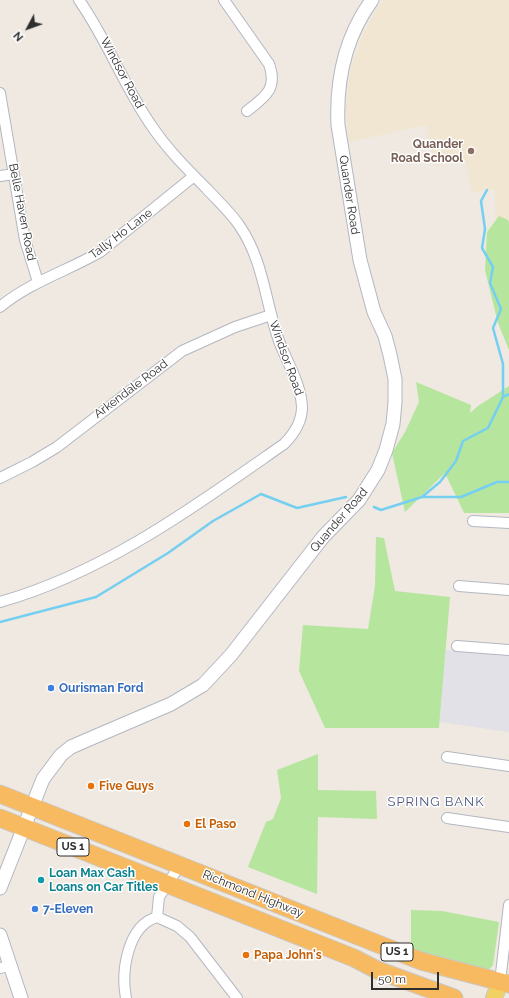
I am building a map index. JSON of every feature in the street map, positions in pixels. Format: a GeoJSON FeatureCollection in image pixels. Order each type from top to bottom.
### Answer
{"type":"FeatureCollection","features":[{"type":"Feature","properties":{"kind":"highway","name":"Richmond Highway"},"geometry":{"type":"LineString","coordinates":[[0,794],[421,961],[504,988]]}},
{"type":"Feature","properties":{"kind":"highway","name":"Richmond Highway"},"geometry":{"type":"LineString","coordinates":[[0,818],[354,958],[377,970],[454,998]]}},
{"type":"Feature","properties":{"kind":"main road"},"geometry":{"type":"LineString","coordinates":[[494,998],[504,988]]}},
{"type":"Feature","properties":{"kind":"street","name":"Windsor Road"},"geometry":{"type":"LineString","coordinates":[[0,602],[75,575],[130,546],[284,444],[291,437],[300,419],[300,391],[279,342],[259,264],[247,237],[231,214],[194,176],[152,126],[136,101],[102,35],[79,0]]}},
{"type":"Feature","properties":{"kind":"street"},"geometry":{"type":"LineString","coordinates":[[224,0],[269,64],[273,78],[270,91],[265,98],[247,111]]}},
{"type":"Feature","properties":{"kind":"street","name":"Quander Road"},"geometry":{"type":"LineString","coordinates":[[0,888],[23,827],[43,779],[50,767],[65,751],[171,704],[203,685],[231,655],[323,537],[359,500],[380,463],[393,424],[395,379],[392,359],[370,300],[359,254],[338,126],[337,106],[338,85],[348,45],[356,25],[372,0]]}},
{"type":"Feature","properties":{"kind":"street","name":"Belle Haven Road"},"geometry":{"type":"LineString","coordinates":[[0,93],[25,240],[38,282]]}},
{"type":"Feature","properties":{"kind":"street"},"geometry":{"type":"LineString","coordinates":[[0,176],[14,174]]}},
{"type":"Feature","properties":{"kind":"street","name":"Tally Ho Lane"},"geometry":{"type":"LineString","coordinates":[[0,307],[38,282],[100,252],[194,176]]}},
{"type":"Feature","properties":{"kind":"street","name":"Arkendale Road"},"geometry":{"type":"LineString","coordinates":[[0,478],[32,462],[57,446],[182,351],[234,326],[271,315]]}},
{"type":"Feature","properties":{"kind":"street"},"geometry":{"type":"LineString","coordinates":[[473,521],[509,523]]}},
{"type":"Feature","properties":{"kind":"street"},"geometry":{"type":"LineString","coordinates":[[459,586],[509,590]]}},
{"type":"Feature","properties":{"kind":"street"},"geometry":{"type":"LineString","coordinates":[[457,646],[509,650]]}},
{"type":"Feature","properties":{"kind":"street"},"geometry":{"type":"LineString","coordinates":[[448,757],[509,766]]}},
{"type":"Feature","properties":{"kind":"street"},"geometry":{"type":"LineString","coordinates":[[447,818],[509,826]]}},
{"type":"Feature","properties":{"kind":"street"},"geometry":{"type":"LineString","coordinates":[[157,917],[158,900],[180,865]]}},
{"type":"Feature","properties":{"kind":"street"},"geometry":{"type":"LineString","coordinates":[[504,988],[509,905]]}},
{"type":"Feature","properties":{"kind":"street"},"geometry":{"type":"LineString","coordinates":[[126,998],[124,978],[130,947],[145,922],[157,917],[177,926],[190,937],[237,998]]}},
{"type":"Feature","properties":{"kind":"street"},"geometry":{"type":"LineString","coordinates":[[0,935],[5,967],[21,998]]}},
{"type":"Feature","properties":{"kind":"shaded area","name":"Quander Road School"},"geometry":{"type":"Polygon","coordinates":[[[383,0],[509,0],[509,306],[497,303],[495,189],[472,192],[465,160],[435,166],[426,125],[349,142],[346,108],[350,71],[363,34],[383,0]]]}},
{"type":"Feature","properties":{"kind":"shaded area"},"geometry":{"type":"Polygon","coordinates":[[[445,650],[509,654],[509,732],[440,722],[445,650]]]}},
{"type":"Feature","properties":{"kind":"green space"},"geometry":{"type":"Polygon","coordinates":[[[499,216],[508,220],[509,223],[509,350],[498,323],[485,270],[487,232],[499,216]]]}},
{"type":"Feature","properties":{"kind":"green space"},"geometry":{"type":"Polygon","coordinates":[[[416,382],[471,405],[470,413],[478,406],[509,386],[509,513],[464,513],[445,473],[405,512],[392,453],[405,432],[419,402],[416,382]]]}},
{"type":"Feature","properties":{"kind":"green space"},"geometry":{"type":"Polygon","coordinates":[[[376,537],[384,538],[395,591],[450,597],[439,728],[325,728],[299,671],[303,625],[368,629],[375,586],[376,537]]]}},
{"type":"Feature","properties":{"kind":"green space"},"geometry":{"type":"Polygon","coordinates":[[[318,754],[318,790],[376,791],[377,819],[318,817],[317,894],[248,867],[266,822],[273,819],[281,798],[277,770],[318,754]]]}},
{"type":"Feature","properties":{"kind":"green space"},"geometry":{"type":"Polygon","coordinates":[[[411,910],[442,911],[499,922],[493,965],[488,971],[411,952],[411,910]]]}},
{"type":"Feature","properties":{"kind":"waterway"},"geometry":{"type":"LineString","coordinates":[[487,190],[481,201],[485,229],[482,248],[493,267],[490,283],[501,309],[493,328],[503,364],[503,397]]}},
{"type":"Feature","properties":{"kind":"waterway"},"geometry":{"type":"LineString","coordinates":[[374,507],[381,510],[422,497],[440,482],[456,461],[463,441],[488,428],[503,397],[509,394]]}},
{"type":"Feature","properties":{"kind":"waterway"},"geometry":{"type":"LineString","coordinates":[[422,497],[461,497],[497,482],[509,482]]}},
{"type":"Feature","properties":{"kind":"waterway"},"geometry":{"type":"LineString","coordinates":[[0,622],[96,597],[168,553],[213,521],[261,494],[297,508],[346,497]]}},
{"type":"Feature","properties":{"kind":"place","name":"Quander Road School"},"geometry":{"type":"Point","coordinates":[471,151]}},
{"type":"Feature","properties":{"kind":"place","name":"Ourisman Ford"},"geometry":{"type":"Point","coordinates":[51,688]}},
{"type":"Feature","properties":{"kind":"place","name":"Five Guys"},"geometry":{"type":"Point","coordinates":[91,786]}},
{"type":"Feature","properties":{"kind":"place","name":"El Paso"},"geometry":{"type":"Point","coordinates":[187,824]}},
{"type":"Feature","properties":{"kind":"place","name":"Loan Max Cash Loans on Car Titles"},"geometry":{"type":"Point","coordinates":[41,880]}},
{"type":"Feature","properties":{"kind":"place","name":"7-Eleven"},"geometry":{"type":"Point","coordinates":[35,909]}},
{"type":"Feature","properties":{"kind":"place","name":"Papa John's"},"geometry":{"type":"Point","coordinates":[246,955]}},
{"type":"Feature","properties":{"kind":"district","name":"SPRING BANK"},"geometry":{"type":"Point","coordinates":[436,802]}}]}
